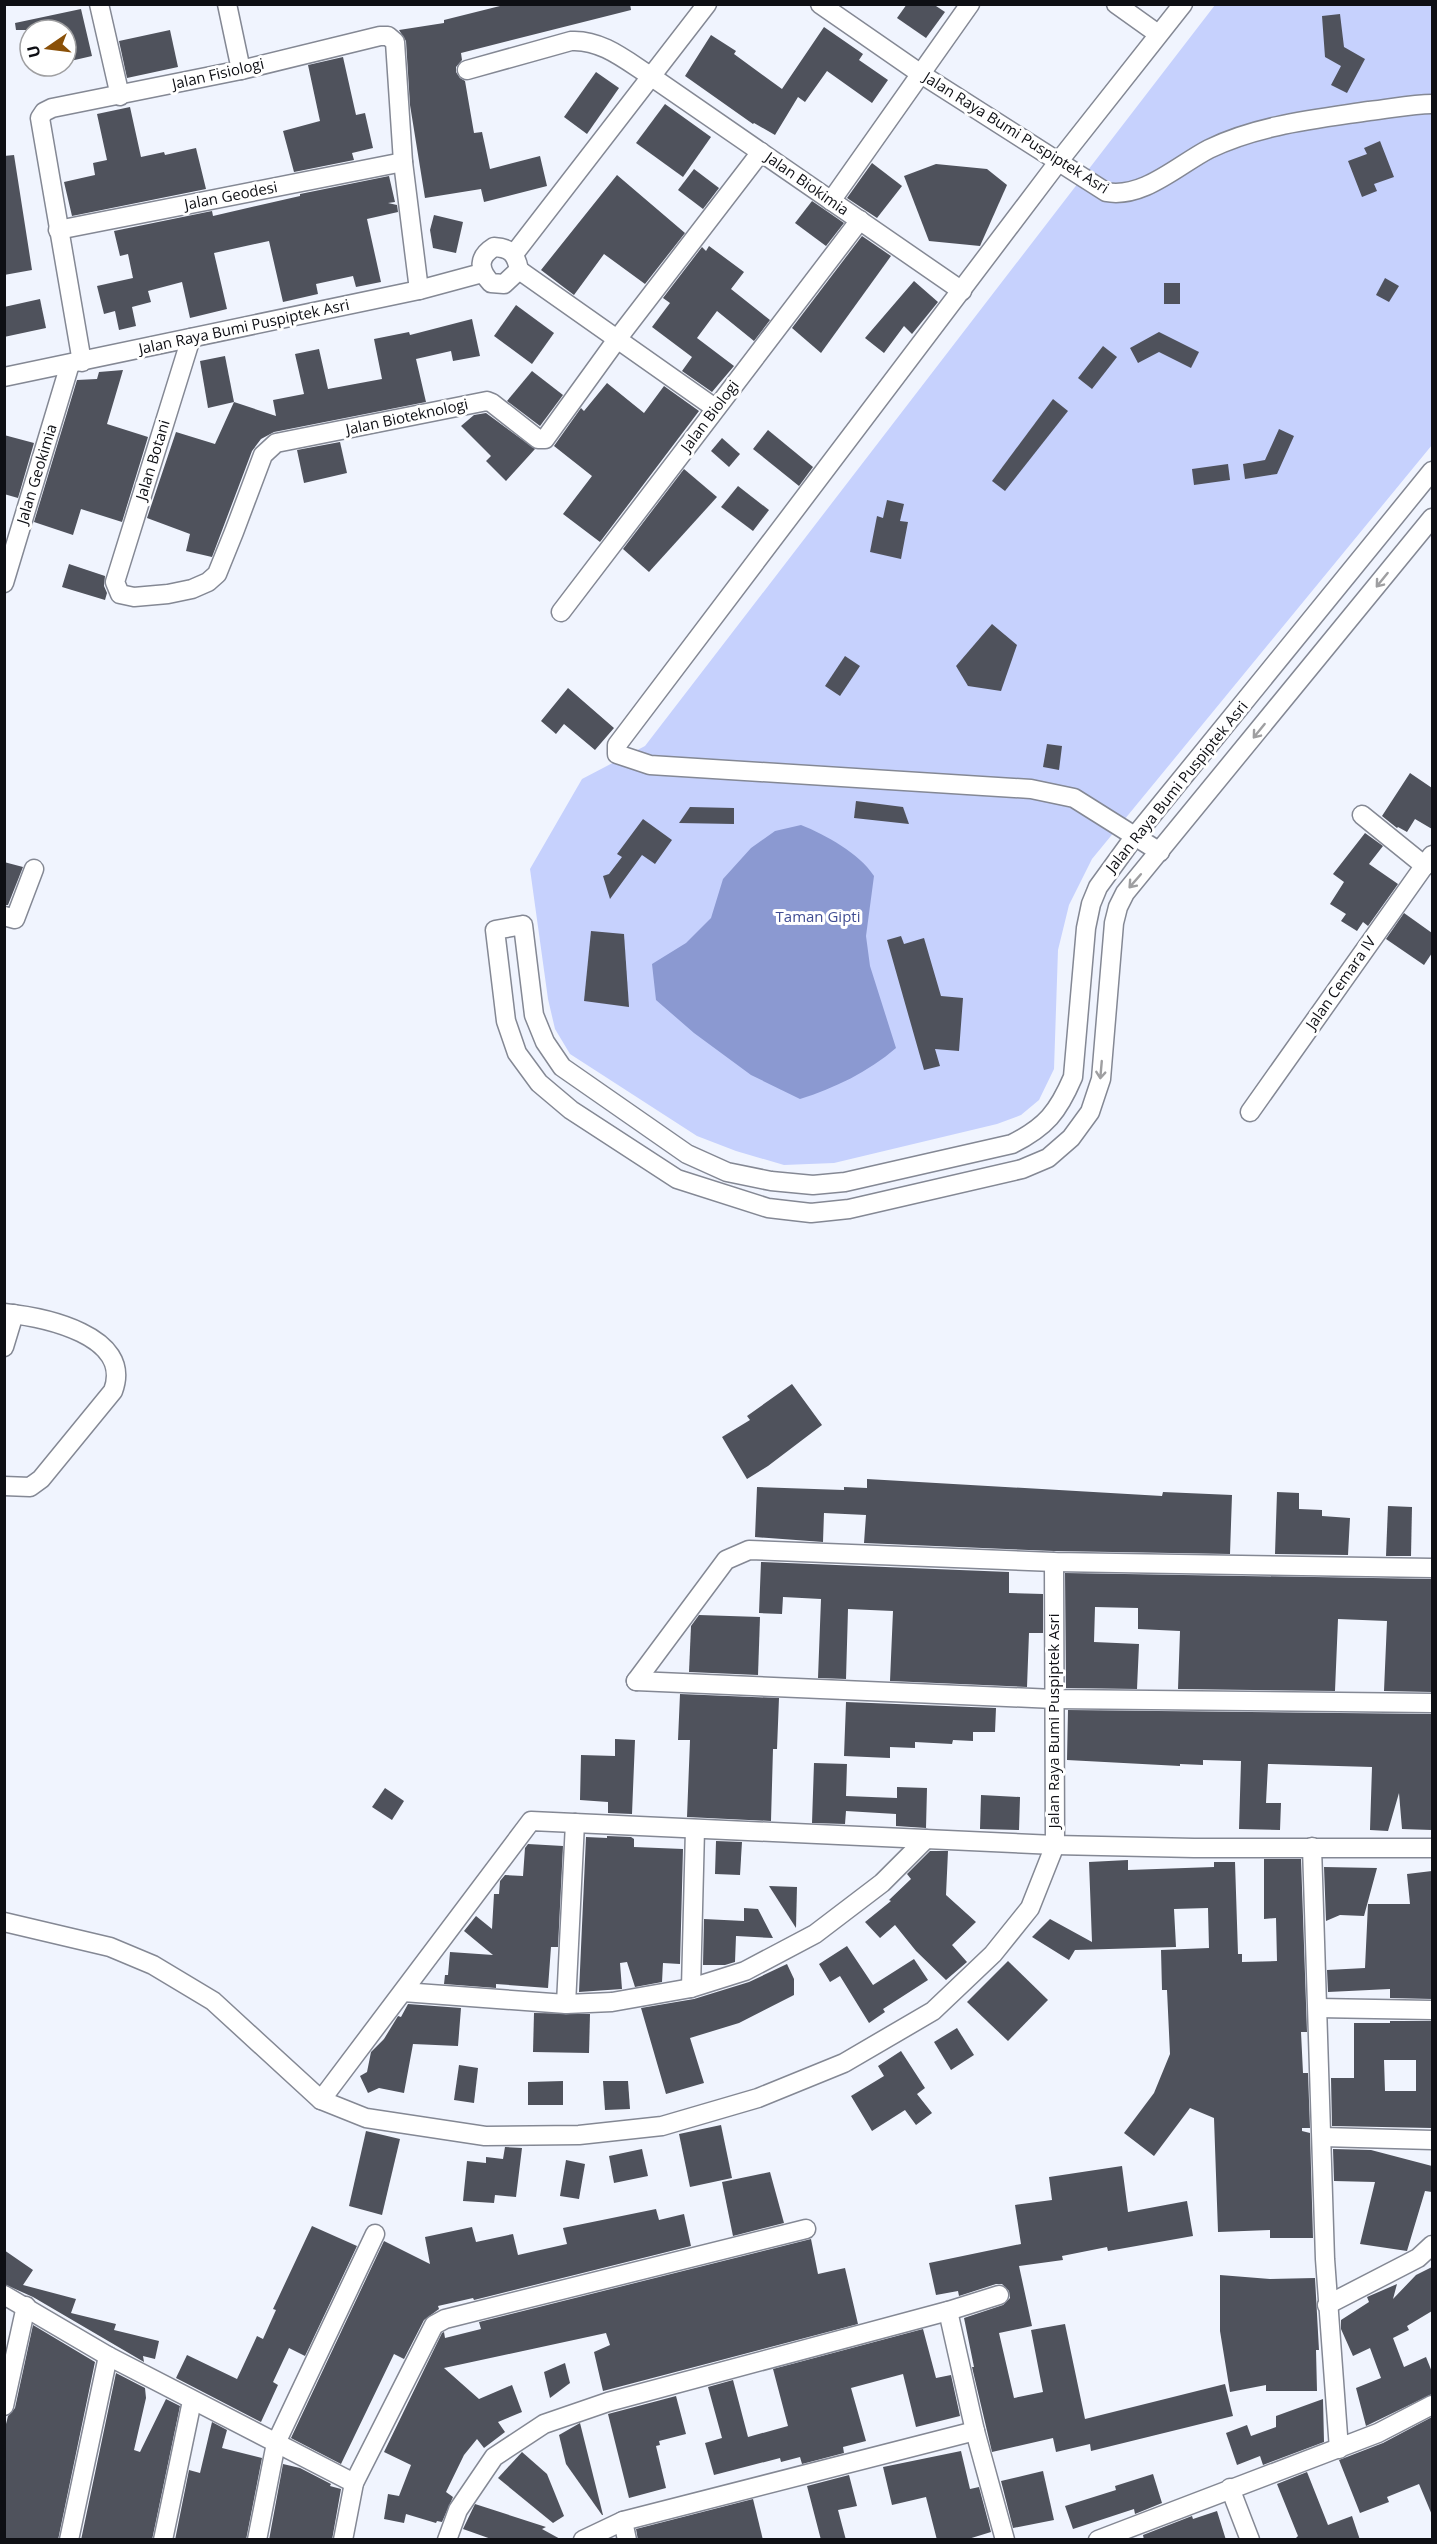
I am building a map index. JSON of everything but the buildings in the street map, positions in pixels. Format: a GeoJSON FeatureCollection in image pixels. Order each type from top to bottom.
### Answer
{"type":"FeatureCollection","features":[{"type":"Feature","properties":{"kind":"street"},"geometry":{"type":"LineString","coordinates":[[99,4],[120,96]]}},
{"type":"Feature","properties":{"kind":"street"},"geometry":{"type":"LineString","coordinates":[[226,4],[241,70]]}},
{"type":"Feature","properties":{"kind":"street"},"geometry":{"type":"LineString","coordinates":[[707,4],[517,262],[504,284],[491,283],[482,273],[481,263],[485,253],[494,247],[505,248],[517,262],[715,408]]}},
{"type":"Feature","properties":{"kind":"street","name":"Jalan Raya Bumi Puspiptek Asri"},"geometry":{"type":"LineString","coordinates":[[820,4],[921,74],[1106,192],[1116,194],[1136,190],[1211,149],[1257,132],[1327,117],[1432,104]]}},
{"type":"Feature","properties":{"kind":"street"},"geometry":{"type":"LineString","coordinates":[[831,201],[970,4]]}},
{"type":"Feature","properties":{"kind":"street"},"geometry":{"type":"LineString","coordinates":[[1116,4],[1158,34]]}},
{"type":"Feature","properties":{"kind":"street"},"geometry":{"type":"LineString","coordinates":[[1160,852],[1074,798],[1031,789],[650,765],[617,754],[617,746],[1059,161],[1183,4]]}},
{"type":"Feature","properties":{"kind":"street","name":"Jalan Fisiologi"},"geometry":{"type":"LineString","coordinates":[[76,363],[40,118],[44,112],[52,108],[241,70],[380,36],[391,37],[395,42],[403,162],[419,290]]}},
{"type":"Feature","properties":{"kind":"street","name":"Jalan Biokimia"},"geometry":{"type":"LineString","coordinates":[[467,70],[578,41],[616,54],[962,291]]}},
{"type":"Feature","properties":{"kind":"street","name":"Jalan Bioteknologi"},"geometry":{"type":"LineString","coordinates":[[115,582],[120,594],[134,597],[192,590],[208,582],[217,574],[262,455],[276,443],[487,401],[538,439],[546,438],[618,338],[761,153]]}},
{"type":"Feature","properties":{"kind":"street","name":"Jalan Geodesi"},"geometry":{"type":"LineString","coordinates":[[58,230],[403,162]]}},
{"type":"Feature","properties":{"kind":"street","name":"Jalan Biologi"},"geometry":{"type":"LineString","coordinates":[[561,612],[860,220]]}},
{"type":"Feature","properties":{"kind":"street","name":"Jalan Raya Bumi Puspiptek Asri"},"geometry":{"type":"LineString","coordinates":[[4,377],[419,290],[482,273]]}},
{"type":"Feature","properties":{"kind":"street","name":"Jalan Botani"},"geometry":{"type":"LineString","coordinates":[[115,582],[191,338]]}},
{"type":"Feature","properties":{"kind":"street","name":"Jalan Geokimia"},"geometry":{"type":"LineString","coordinates":[[4,583],[76,363]]}},
{"type":"Feature","properties":{"kind":"street","name":"Jalan Raya Bumi Puspiptek Asri"},"geometry":{"type":"LineString","coordinates":[[1432,471],[1135,836],[1098,887],[1091,904],[1086,928],[1073,1077],[1052,1115],[1036,1132],[1012,1144],[845,1182],[813,1185],[771,1181],[727,1172],[687,1154],[562,1067],[545,1042],[534,1015],[523,925],[495,930],[506,1021],[517,1053],[533,1076],[571,1110],[677,1179],[768,1208],[812,1213],[849,1209],[1022,1169],[1048,1158],[1071,1138],[1090,1112],[1101,1079],[1109,973],[1118,907],[1125,894],[1432,518]]}},
{"type":"Feature","properties":{"kind":"street"},"geometry":{"type":"LineString","coordinates":[[1410,546],[1432,538]]}},
{"type":"Feature","properties":{"kind":"street"},"geometry":{"type":"LineString","coordinates":[[1362,815],[1429,860]]}},
{"type":"Feature","properties":{"kind":"street","name":"Jalan Cemara IV"},"geometry":{"type":"LineString","coordinates":[[1250,1112],[1429,860]]}},
{"type":"Feature","properties":{"kind":"street"},"geometry":{"type":"LineString","coordinates":[[4,916],[15,919],[34,869]]}},
{"type":"Feature","properties":{"kind":"street"},"geometry":{"type":"LineString","coordinates":[[4,1347],[9,1314],[41,1319],[75,1329],[102,1346],[114,1363],[117,1380],[113,1391],[41,1479],[30,1487],[4,1486]]}},
{"type":"Feature","properties":{"kind":"street"},"geometry":{"type":"LineString","coordinates":[[1432,1568],[1054,1562],[749,1550],[726,1560],[636,1681],[1054,1700],[1432,1703]]}},
{"type":"Feature","properties":{"kind":"street","name":"Jalan Raya Bumi Puspiptek Asri"},"geometry":{"type":"LineString","coordinates":[[4,1922],[110,1947],[153,1965],[213,2001],[321,2100],[366,2118],[485,2136],[579,2135],[662,2126],[758,2098],[844,2063],[933,2010],[993,1954],[1030,1908],[1055,1845],[1054,1562]]}},
{"type":"Feature","properties":{"kind":"street"},"geometry":{"type":"LineString","coordinates":[[321,2100],[531,1821],[1055,1845],[1194,1848],[1432,1848]]}},
{"type":"Feature","properties":{"kind":"street"},"geometry":{"type":"LineString","coordinates":[[566,2004],[575,1823]]}},
{"type":"Feature","properties":{"kind":"street"},"geometry":{"type":"LineString","coordinates":[[691,1988],[695,1829]]}},
{"type":"Feature","properties":{"kind":"street"},"geometry":{"type":"LineString","coordinates":[[403,1992],[566,2004],[612,2002],[691,1988],[745,1971],[815,1934],[882,1883],[926,1839]]}},
{"type":"Feature","properties":{"kind":"street"},"geometry":{"type":"LineString","coordinates":[[1312,1847],[1327,2305],[1339,2448]]}},
{"type":"Feature","properties":{"kind":"street"},"geometry":{"type":"LineString","coordinates":[[1318,2008],[1432,2010]]}},
{"type":"Feature","properties":{"kind":"street"},"geometry":{"type":"LineString","coordinates":[[1322,2137],[1432,2140]]}},
{"type":"Feature","properties":{"kind":"street"},"geometry":{"type":"LineString","coordinates":[[343,2540],[354,2483],[434,2325],[445,2319],[806,2229]]}},
{"type":"Feature","properties":{"kind":"street"},"geometry":{"type":"LineString","coordinates":[[257,2540],[276,2443],[375,2234]]}},
{"type":"Feature","properties":{"kind":"street"},"geometry":{"type":"LineString","coordinates":[[1327,2305],[1418,2258],[1432,2245]]}},
{"type":"Feature","properties":{"kind":"street"},"geometry":{"type":"LineString","coordinates":[[4,2295],[108,2356],[354,2483]]}},
{"type":"Feature","properties":{"kind":"street"},"geometry":{"type":"LineString","coordinates":[[447,2540],[458,2510],[494,2457],[544,2424],[608,2402],[948,2311],[999,2295]]}},
{"type":"Feature","properties":{"kind":"street"},"geometry":{"type":"LineString","coordinates":[[4,2406],[26,2306]]}},
{"type":"Feature","properties":{"kind":"street"},"geometry":{"type":"LineString","coordinates":[[948,2311],[975,2430],[1005,2540]]}},
{"type":"Feature","properties":{"kind":"street"},"geometry":{"type":"LineString","coordinates":[[69,2540],[108,2356]]}},
{"type":"Feature","properties":{"kind":"street"},"geometry":{"type":"LineString","coordinates":[[163,2540],[192,2400]]}},
{"type":"Feature","properties":{"kind":"street"},"geometry":{"type":"LineString","coordinates":[[1098,2540],[1378,2433],[1432,2405]]}},
{"type":"Feature","properties":{"kind":"street"},"geometry":{"type":"LineString","coordinates":[[583,2540],[623,2521],[975,2430]]}},
{"type":"Feature","properties":{"kind":"street"},"geometry":{"type":"LineString","coordinates":[[1230,2488],[1250,2540]]}},
{"type":"Feature","properties":{"kind":"street"},"geometry":{"type":"LineString","coordinates":[[623,2521],[627,2540]]}},
{"type":"Feature","properties":{"kind":"green space","name":"Taman Gipti"},"geometry":{"type":"Polygon","coordinates":[[[1215,5],[1432,5],[1432,445],[1092,859],[1069,905],[1058,950],[1054,1069],[1039,1100],[1021,1115],[997,1124],[834,1163],[784,1165],[736,1151],[697,1136],[570,1054],[555,1029],[548,999],[530,869],[582,779],[645,746],[1215,5]]]}},
{"type":"Feature","properties":{"kind":"shaded area"},"geometry":{"type":"Polygon","coordinates":[[[801,825],[851,852],[874,876],[866,936],[870,966],[896,1048],[874,1065],[851,1078],[800,1099],[751,1075],[694,1033],[656,1000],[652,964],[686,943],[711,918],[723,879],[751,848],[775,831],[801,825]]]}}]}
